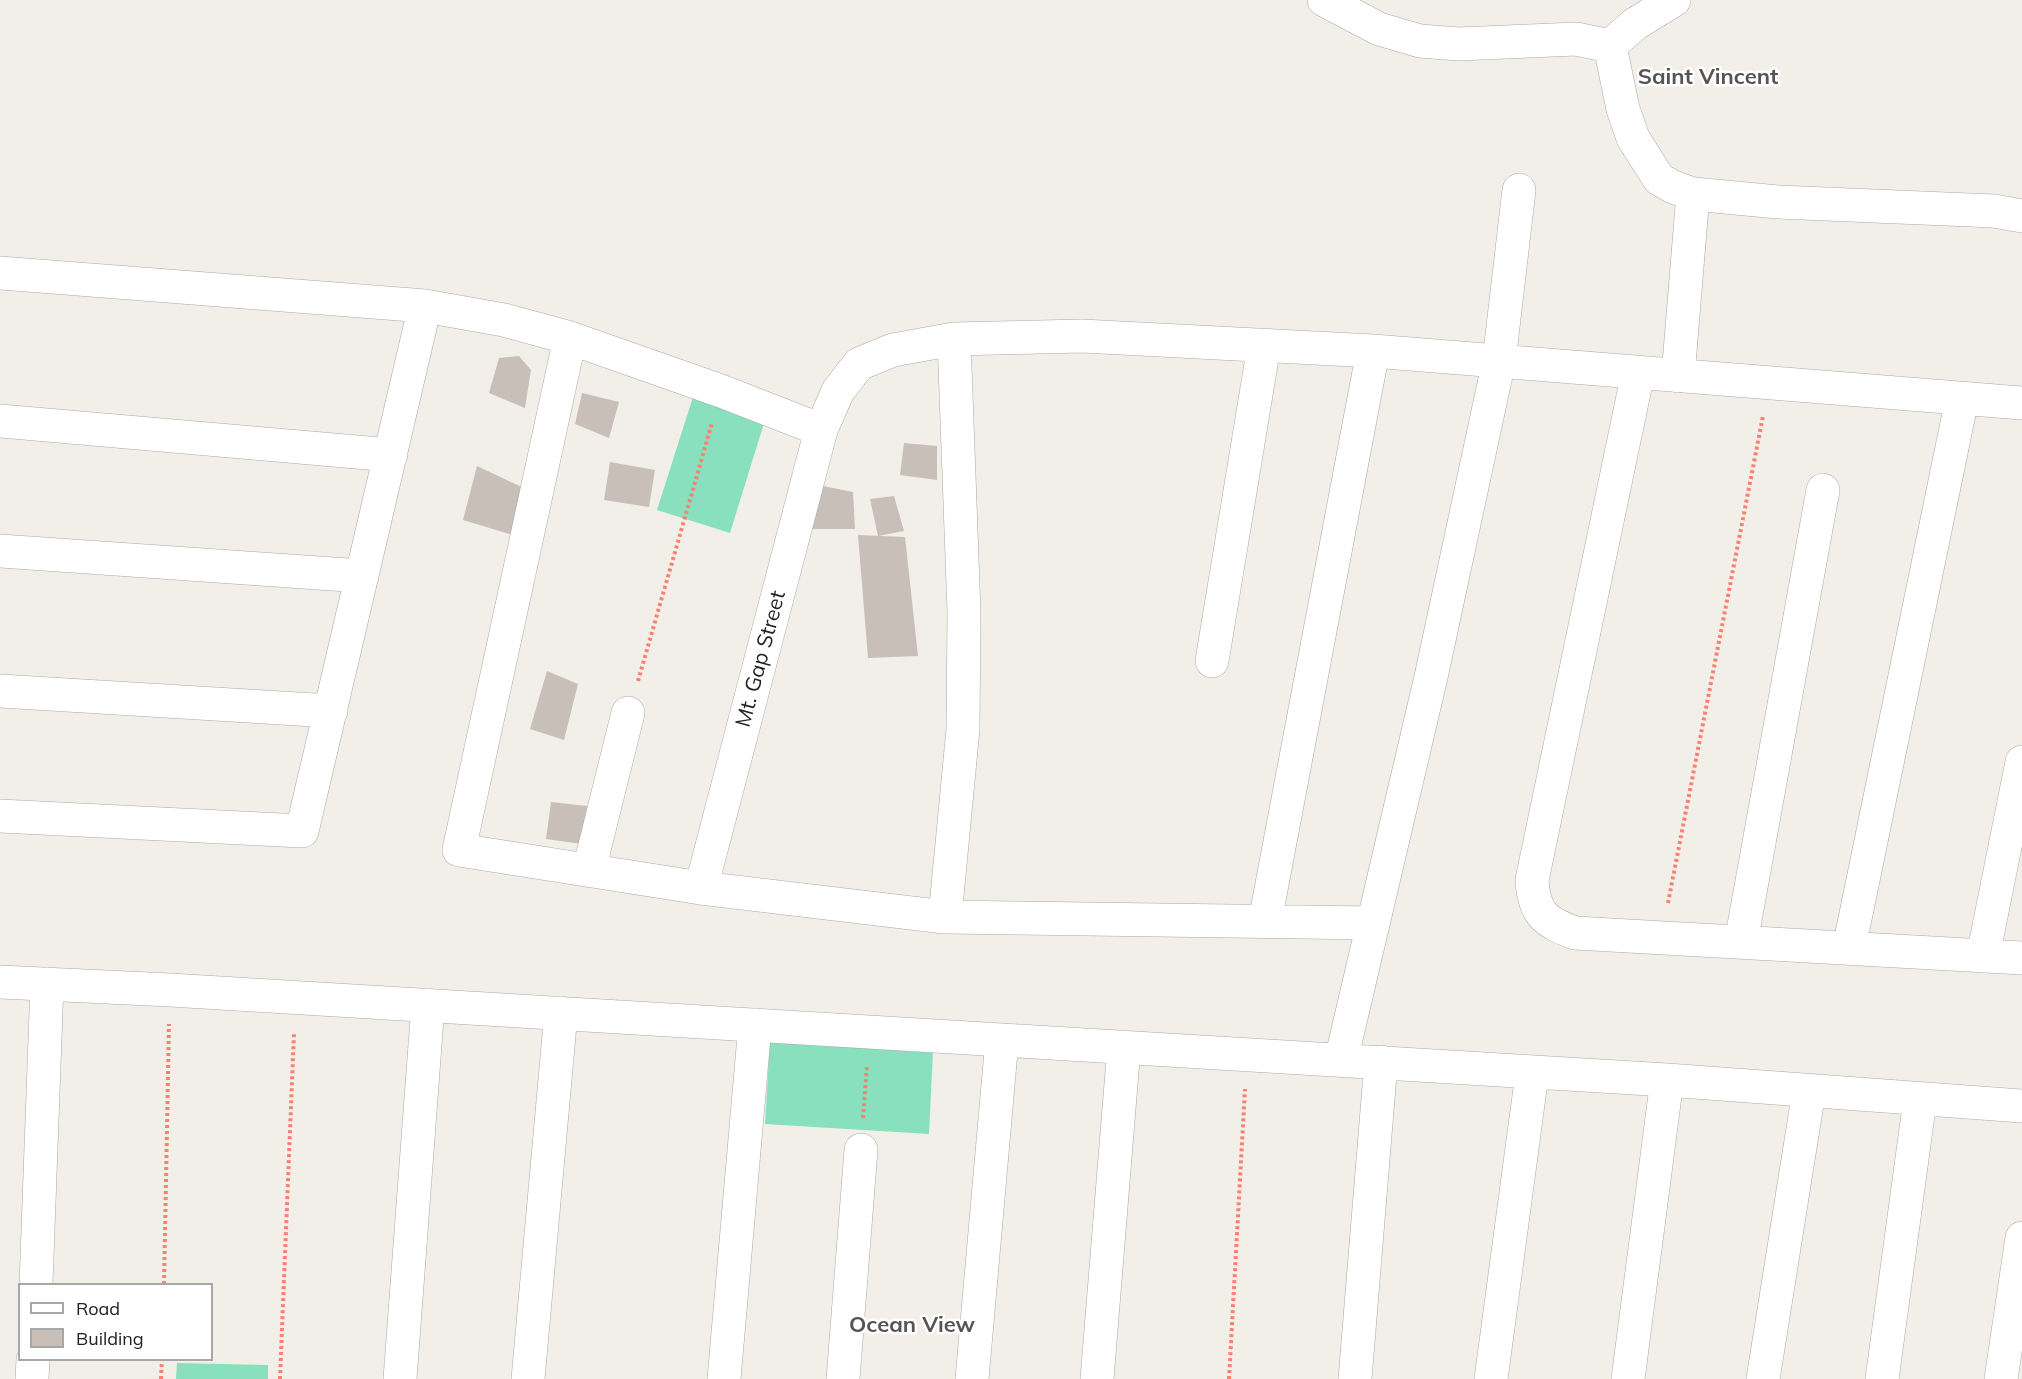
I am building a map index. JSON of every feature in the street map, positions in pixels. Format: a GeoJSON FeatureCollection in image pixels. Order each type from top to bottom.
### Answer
{"type":"FeatureCollection","features":[{"type":"Feature","properties":{"kind":"street"},"geometry":{"type":"LineString","coordinates":[[1323,0],[1379,29],[1420,41],[1459,44],[1575,39],[1610,46]]}},
{"type":"Feature","properties":{"kind":"street"},"geometry":{"type":"LineString","coordinates":[[1610,46],[1635,24],[1674,0]]}},
{"type":"Feature","properties":{"kind":"street"},"geometry":{"type":"LineString","coordinates":[[1610,46],[1623,109],[1633,138],[1659,179],[1673,187],[1693,194],[1779,202],[1994,211],[2022,216]]}},
{"type":"Feature","properties":{"kind":"street"},"geometry":{"type":"LineString","coordinates":[[1341,1060],[1431,677],[1499,362],[1519,190]]}},
{"type":"Feature","properties":{"kind":"street"},"geometry":{"type":"LineString","coordinates":[[1678,376],[1693,194]]}},
{"type":"Feature","properties":{"kind":"street"},"geometry":{"type":"LineString","coordinates":[[0,273],[425,306],[504,320],[570,338],[721,391],[821,430]]}},
{"type":"Feature","properties":{"kind":"street"},"geometry":{"type":"LineString","coordinates":[[0,816],[302,831],[425,306]]}},
{"type":"Feature","properties":{"kind":"street","name":"Mt. Gap Street"},"geometry":{"type":"LineString","coordinates":[[701,888],[821,430],[838,391],[859,364],[893,350],[954,339],[1082,336],[1373,351],[2022,403]]}},
{"type":"Feature","properties":{"kind":"street"},"geometry":{"type":"LineString","coordinates":[[570,338],[459,850],[701,888],[945,917],[1373,924]]}},
{"type":"Feature","properties":{"kind":"street"},"geometry":{"type":"LineString","coordinates":[[945,917],[963,729],[964,612],[954,339]]}},
{"type":"Feature","properties":{"kind":"street"},"geometry":{"type":"LineString","coordinates":[[1212,661],[1264,346]]}},
{"type":"Feature","properties":{"kind":"street"},"geometry":{"type":"LineString","coordinates":[[1265,921],[1373,351]]}},
{"type":"Feature","properties":{"kind":"street"},"geometry":{"type":"LineString","coordinates":[[1638,373],[1532,880],[1533,896],[1540,913],[1553,925],[1575,933],[2022,958]]}},
{"type":"Feature","properties":{"kind":"street"},"geometry":{"type":"LineString","coordinates":[[1849,948],[1962,399]]}},
{"type":"Feature","properties":{"kind":"street"},"geometry":{"type":"LineString","coordinates":[[0,421],[391,455]]}},
{"type":"Feature","properties":{"kind":"street"},"geometry":{"type":"LineString","coordinates":[[1741,942],[1823,490]]}},
{"type":"Feature","properties":{"kind":"street"},"geometry":{"type":"LineString","coordinates":[[0,550],[362,576]]}},
{"type":"Feature","properties":{"kind":"street"},"geometry":{"type":"LineString","coordinates":[[0,691],[331,711]]}},
{"type":"Feature","properties":{"kind":"street"},"geometry":{"type":"LineString","coordinates":[[589,870],[628,713]]}},
{"type":"Feature","properties":{"kind":"street"},"geometry":{"type":"LineString","coordinates":[[1983,956],[2022,762]]}},
{"type":"Feature","properties":{"kind":"street"},"geometry":{"type":"LineString","coordinates":[[0,982],[170,990],[1381,1062],[1532,1074],[1667,1080],[2022,1107]]}},
{"type":"Feature","properties":{"kind":"street"},"geometry":{"type":"LineString","coordinates":[[36,1283],[47,984]]}},
{"type":"Feature","properties":{"kind":"street"},"geometry":{"type":"LineString","coordinates":[[400,1379],[428,1005]]}},
{"type":"Feature","properties":{"kind":"street"},"geometry":{"type":"LineString","coordinates":[[528,1379],[561,1013]]}},
{"type":"Feature","properties":{"kind":"street"},"geometry":{"type":"LineString","coordinates":[[724,1379],[755,1025]]}},
{"type":"Feature","properties":{"kind":"street"},"geometry":{"type":"LineString","coordinates":[[972,1379],[1002,1040]]}},
{"type":"Feature","properties":{"kind":"street"},"geometry":{"type":"LineString","coordinates":[[1097,1379],[1124,1047]]}},
{"type":"Feature","properties":{"kind":"street"},"geometry":{"type":"LineString","coordinates":[[1355,1379],[1381,1062]]}},
{"type":"Feature","properties":{"kind":"street"},"geometry":{"type":"LineString","coordinates":[[1491,1379],[1532,1074]]}},
{"type":"Feature","properties":{"kind":"street"},"geometry":{"type":"LineString","coordinates":[[1628,1379],[1667,1080]]}},
{"type":"Feature","properties":{"kind":"street"},"geometry":{"type":"LineString","coordinates":[[1763,1379],[1809,1091]]}},
{"type":"Feature","properties":{"kind":"street"},"geometry":{"type":"LineString","coordinates":[[1882,1379],[1920,1100]]}},
{"type":"Feature","properties":{"kind":"street"},"geometry":{"type":"LineString","coordinates":[[843,1379],[861,1140]]}},
{"type":"Feature","properties":{"kind":"street"},"geometry":{"type":"LineString","coordinates":[[2001,1379],[2022,1238]]}},
{"type":"Feature","properties":{"kind":"street"},"geometry":{"type":"LineString","coordinates":[[32,1379],[33,1361]]}},
{"type":"Feature","properties":{"kind":"path"},"geometry":{"type":"LineString","coordinates":[[1660,939],[1770,383]]}},
{"type":"Feature","properties":{"kind":"path"},"geometry":{"type":"LineString","coordinates":[[628,713],[714,416]]}},
{"type":"Feature","properties":{"kind":"path"},"geometry":{"type":"LineString","coordinates":[[164,1283],[170,990]]}},
{"type":"Feature","properties":{"kind":"path"},"geometry":{"type":"LineString","coordinates":[[280,1379],[296,998]]}},
{"type":"Feature","properties":{"kind":"path"},"geometry":{"type":"LineString","coordinates":[[1229,1379],[1248,1054]]}},
{"type":"Feature","properties":{"kind":"path"},"geometry":{"type":"LineString","coordinates":[[861,1140],[867,1058]]}},
{"type":"Feature","properties":{"kind":"path"},"geometry":{"type":"LineString","coordinates":[[161,1379],[162,1361]]}},
{"type":"Feature","properties":{"kind":"green space"},"geometry":{"type":"Polygon","coordinates":[[[693,397],[765,420],[730,533],[657,510],[693,397]]]}},
{"type":"Feature","properties":{"kind":"green space"},"geometry":{"type":"Polygon","coordinates":[[[770,1040],[933,1051],[929,1134],[765,1124],[770,1040]]]}},
{"type":"Feature","properties":{"kind":"green space"},"geometry":{"type":"Polygon","coordinates":[[[177,1363],[268,1365],[268,1379],[176,1379],[177,1363]]]}},
{"type":"Feature","properties":{"kind":"building"},"geometry":{"type":"Polygon","coordinates":[[[519,356],[531,370],[525,408],[489,393],[499,358],[519,356]]]}},
{"type":"Feature","properties":{"kind":"building"},"geometry":{"type":"Polygon","coordinates":[[[582,393],[619,402],[609,438],[575,424],[582,393]]]}},
{"type":"Feature","properties":{"kind":"building"},"geometry":{"type":"Polygon","coordinates":[[[904,443],[937,446],[937,480],[900,475],[904,443]]]}},
{"type":"Feature","properties":{"kind":"building"},"geometry":{"type":"Polygon","coordinates":[[[610,462],[655,470],[649,507],[604,500],[610,462]]]}},
{"type":"Feature","properties":{"kind":"building"},"geometry":{"type":"Polygon","coordinates":[[[477,466],[528,490],[516,536],[463,520],[477,466]]]}},
{"type":"Feature","properties":{"kind":"building"},"geometry":{"type":"Polygon","coordinates":[[[813,484],[853,492],[855,529],[807,529],[813,484]]]}},
{"type":"Feature","properties":{"kind":"building"},"geometry":{"type":"Polygon","coordinates":[[[894,496],[904,531],[878,536],[870,499],[894,496]]]}},
{"type":"Feature","properties":{"kind":"building"},"geometry":{"type":"Polygon","coordinates":[[[858,535],[905,537],[918,656],[868,658],[858,535]]]}},
{"type":"Feature","properties":{"kind":"building"},"geometry":{"type":"Polygon","coordinates":[[[547,671],[578,684],[564,740],[530,729],[547,671]]]}},
{"type":"Feature","properties":{"kind":"building"},"geometry":{"type":"Polygon","coordinates":[[[551,802],[587,806],[582,844],[546,839],[551,802]]]}},
{"type":"Feature","properties":{"kind":"district","name":"Saint Vincent"},"geometry":{"type":"Point","coordinates":[1708,77]}},
{"type":"Feature","properties":{"kind":"district","name":"Ocean View"},"geometry":{"type":"Point","coordinates":[912,1325]}}]}
